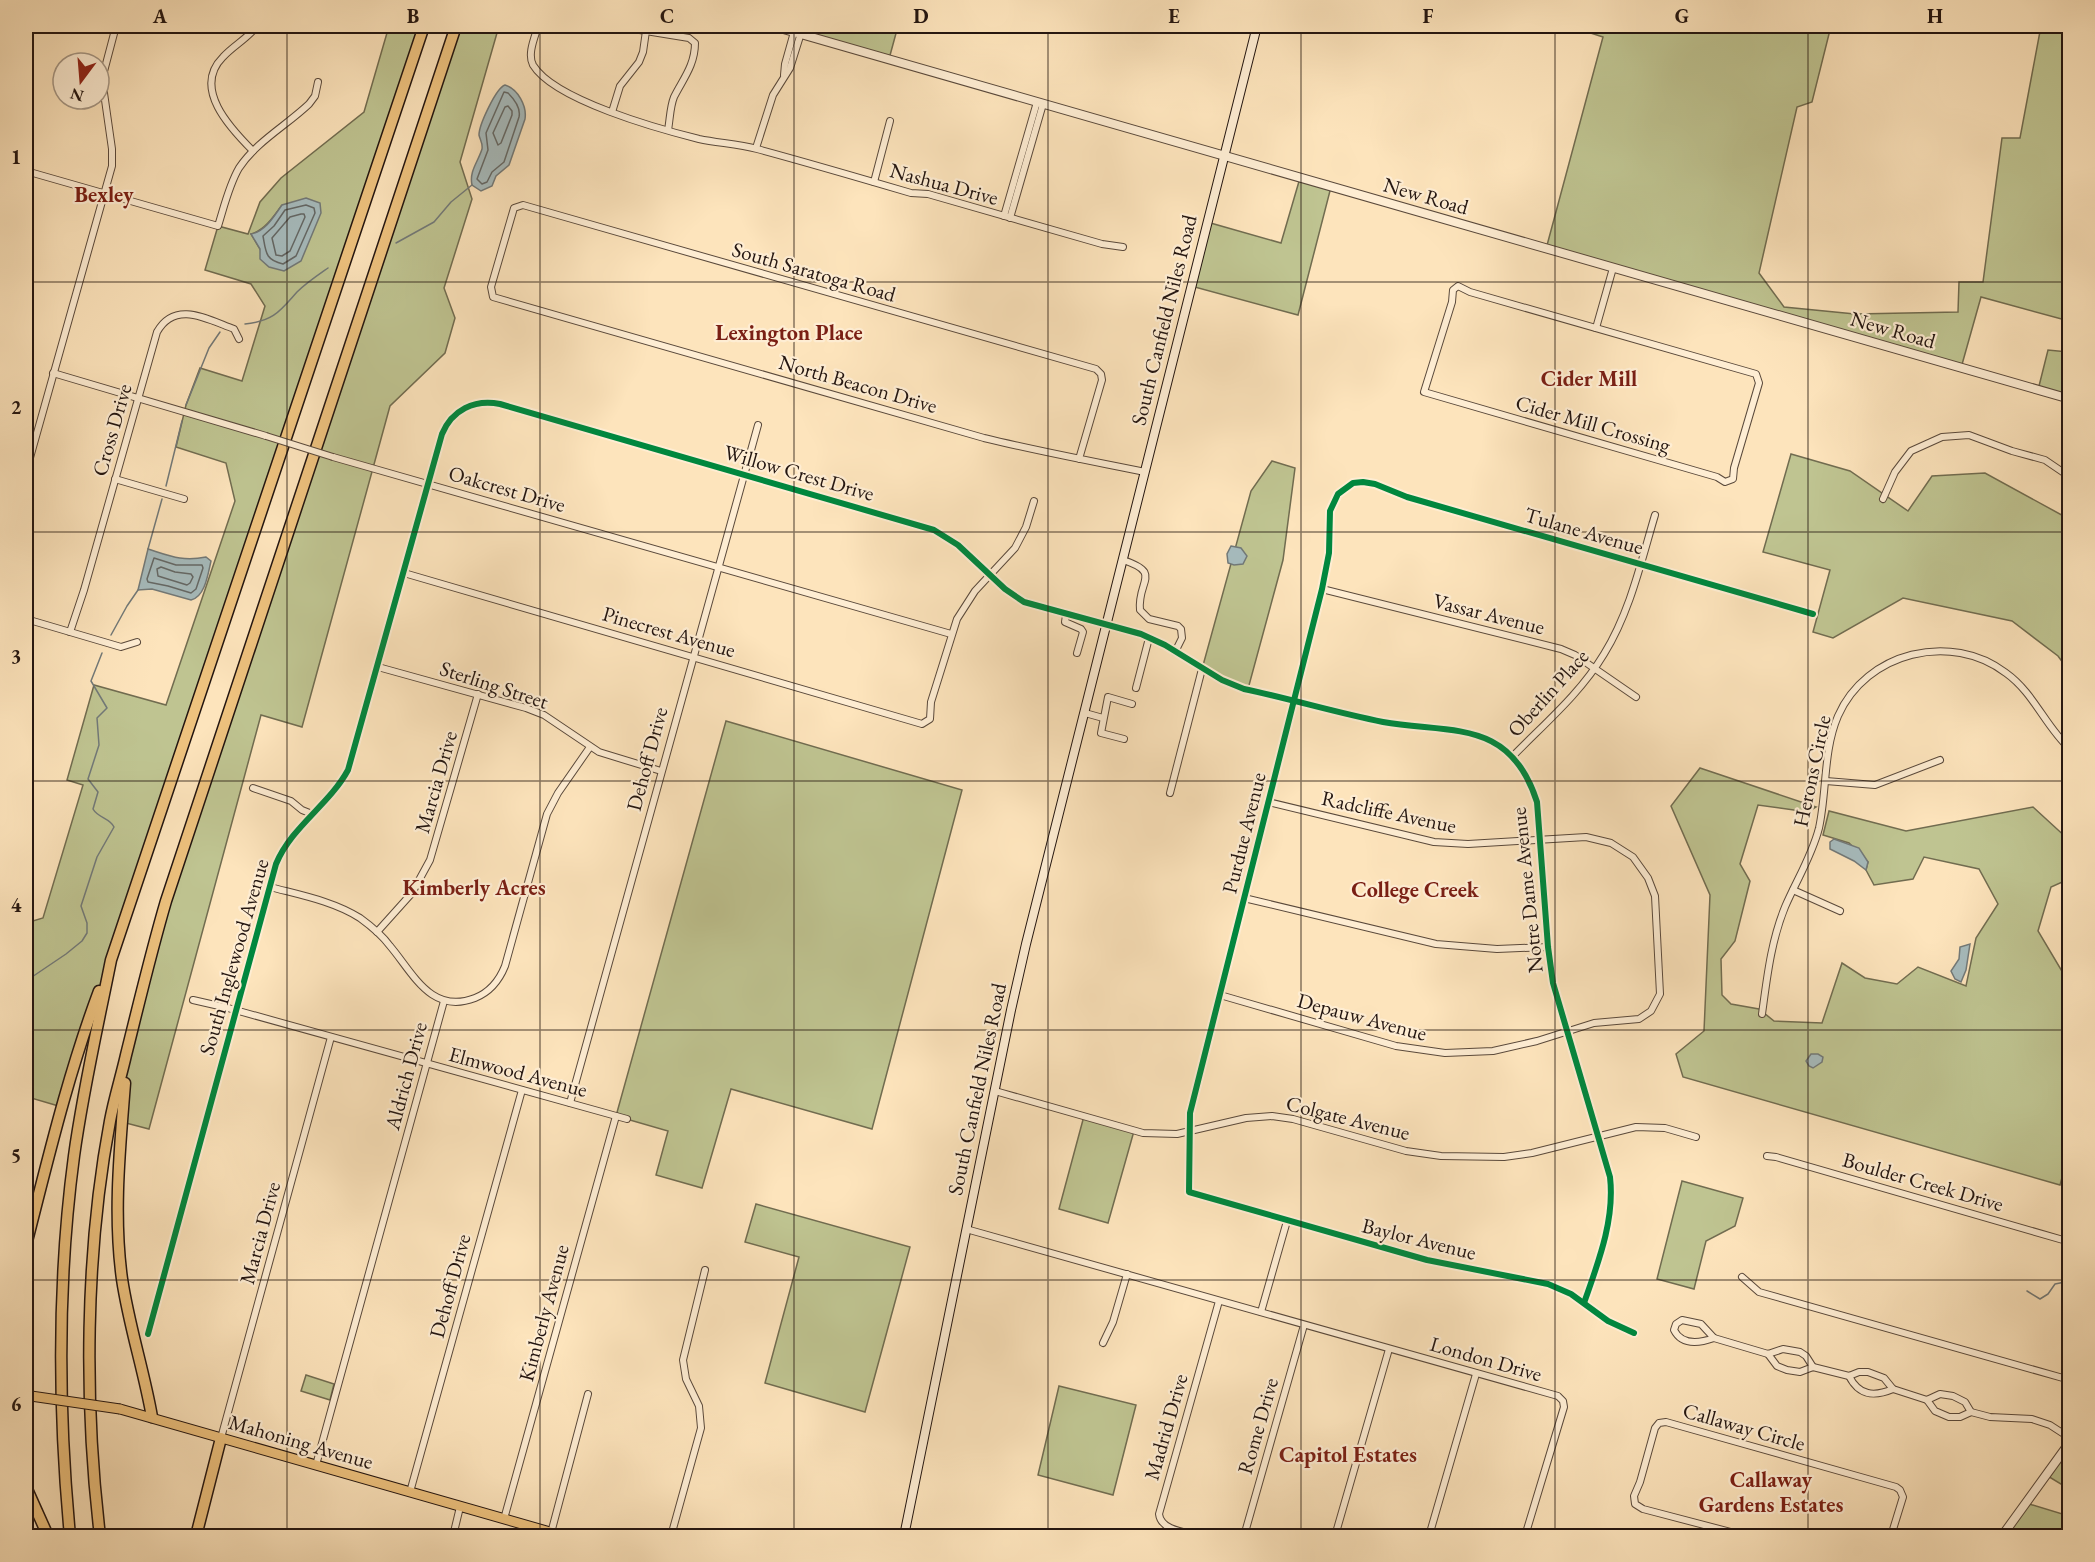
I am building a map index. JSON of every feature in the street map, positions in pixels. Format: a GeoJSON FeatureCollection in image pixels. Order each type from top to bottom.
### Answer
{"type":"FeatureCollection","features":[{"type":"Feature","properties":{"kind":"highway"},"geometry":{"type":"LineString","coordinates":[[26,1245],[76,1057],[111,960],[424,26]]}},
{"type":"Feature","properties":{"kind":"highway"},"geometry":{"type":"LineString","coordinates":[[100,1536],[91,1410],[91,1298],[110,1120],[152,949],[177,868],[456,26]]}},
{"type":"Feature","properties":{"kind":"highway"},"geometry":{"type":"LineString","coordinates":[[70,1536],[61,1412],[60,1346],[63,1271],[76,1144],[111,960]]}},
{"type":"Feature","properties":{"kind":"highway"},"geometry":{"type":"LineString","coordinates":[[127,1052],[118,1176],[120,1257],[126,1302],[153,1418]]}},
{"type":"Feature","properties":{"kind":"highway"},"geometry":{"type":"LineString","coordinates":[[196,1536],[221,1438]]}},
{"type":"Feature","properties":{"kind":"highway"},"geometry":{"type":"LineString","coordinates":[[26,1487],[48,1536]]}},
{"type":"Feature","properties":{"kind":"main road","name":"South Canfield Niles Road"},"geometry":{"type":"LineString","coordinates":[[904,1536],[1026,944],[1257,26]]}},
{"type":"Feature","properties":{"kind":"main road","name":"Mahoning Avenue"},"geometry":{"type":"LineString","coordinates":[[28,1396],[120,1409],[564,1536]]}},
{"type":"Feature","properties":{"kind":"street"},"geometry":{"type":"LineString","coordinates":[[26,472],[112,166],[113,154],[103,74],[116,26]]}},
{"type":"Feature","properties":{"kind":"street"},"geometry":{"type":"LineString","coordinates":[[253,152],[217,107],[211,81],[220,59],[247,38],[257,26]]}},
{"type":"Feature","properties":{"kind":"street","name":"Nashua Drive"},"geometry":{"type":"LineString","coordinates":[[538,26],[530,56],[537,70],[564,91],[612,112],[668,130],[728,145],[756,148],[1102,244],[1123,247]]}},
{"type":"Feature","properties":{"kind":"street"},"geometry":{"type":"LineString","coordinates":[[615,26],[689,38],[695,43],[689,73],[671,106],[668,130]]}},
{"type":"Feature","properties":{"kind":"street","name":"New Road"},"geometry":{"type":"LineString","coordinates":[[773,26],[2070,399]]}},
{"type":"Feature","properties":{"kind":"street"},"geometry":{"type":"LineString","coordinates":[[612,112],[620,86],[639,62],[646,31]]}},
{"type":"Feature","properties":{"kind":"street"},"geometry":{"type":"LineString","coordinates":[[756,148],[770,103],[784,76],[785,64],[797,32]]}},
{"type":"Feature","properties":{"kind":"street"},"geometry":{"type":"LineString","coordinates":[[26,171],[218,226],[235,176],[253,152],[309,104],[315,96],[318,82]]}},
{"type":"Feature","properties":{"kind":"street"},"geometry":{"type":"LineString","coordinates":[[1007,217],[1040,103]]}},
{"type":"Feature","properties":{"kind":"street"},"geometry":{"type":"LineString","coordinates":[[873,182],[890,121]]}},
{"type":"Feature","properties":{"kind":"street","name":"South Saratoga Road"},"geometry":{"type":"LineString","coordinates":[[491,295],[491,287],[512,215],[517,207],[524,205],[1096,369],[1101,374],[1102,380],[1080,459]]}},
{"type":"Feature","properties":{"kind":"street"},"geometry":{"type":"LineString","coordinates":[[1596,328],[1613,268]]}},
{"type":"Feature","properties":{"kind":"street","name":"Cider Mill Crossing"},"geometry":{"type":"LineString","coordinates":[[1458,286],[1470,292],[1596,328],[1756,374],[1759,383],[1732,479],[1725,482],[1717,477],[1424,392],[1452,302],[1453,290],[1458,286]]}},
{"type":"Feature","properties":{"kind":"street","name":"North Beacon Drive"},"geometry":{"type":"LineString","coordinates":[[491,295],[984,438],[1145,472]]}},
{"type":"Feature","properties":{"kind":"street","name":"Cross Drive"},"geometry":{"type":"LineString","coordinates":[[70,632],[157,332],[167,318],[188,314],[234,329],[239,339]]}},
{"type":"Feature","properties":{"kind":"street","name":"Oakcrest Drive"},"geometry":{"type":"LineString","coordinates":[[53,373],[333,457],[951,634]]}},
{"type":"Feature","properties":{"kind":"street","name":"Willow Crest Drive"},"geometry":{"type":"LineString","coordinates":[[462,409],[478,403],[500,404],[934,530],[958,545],[1005,590],[1024,602],[1066,615],[1107,624]]}},
{"type":"Feature","properties":{"kind":"street","name":"South Inglewood Avenue"},"geometry":{"type":"LineString","coordinates":[[148,1334],[270,887],[284,848],[292,835],[336,790],[348,770],[445,428],[462,409]]}},
{"type":"Feature","properties":{"kind":"street","name":"Dehoff Drive"},"geometry":{"type":"LineString","coordinates":[[570,1103],[758,425]]}},
{"type":"Feature","properties":{"kind":"street"},"geometry":{"type":"LineString","coordinates":[[1883,498],[1895,472],[1911,451],[1942,437],[1969,435],[2045,460],[2070,477]]}},
{"type":"Feature","properties":{"kind":"street"},"geometry":{"type":"LineString","coordinates":[[115,479],[184,499]]}},
{"type":"Feature","properties":{"kind":"street","name":"Tulane Avenue"},"geometry":{"type":"LineString","coordinates":[[1346,487],[1358,482],[1375,484],[1407,497],[1813,614]]}},
{"type":"Feature","properties":{"kind":"street","name":"Purdue Avenue"},"geometry":{"type":"LineString","coordinates":[[1189,1192],[1190,1113],[1322,589],[1329,553],[1331,505],[1346,487]]}},
{"type":"Feature","properties":{"kind":"street"},"geometry":{"type":"LineString","coordinates":[[951,634],[965,603],[1019,541],[1034,501]]}},
{"type":"Feature","properties":{"kind":"street","name":"Oberlin Place"},"geometry":{"type":"LineString","coordinates":[[1512,757],[1572,697],[1595,668],[1617,632],[1631,595],[1654,515]]}},
{"type":"Feature","properties":{"kind":"street"},"geometry":{"type":"LineString","coordinates":[[1123,560],[1140,566],[1145,571],[1146,579],[1139,602],[1140,610],[1149,619],[1182,629],[1182,638],[1175,652]]}},
{"type":"Feature","properties":{"kind":"street","name":"Pinecrest Avenue"},"geometry":{"type":"LineString","coordinates":[[404,573],[906,718],[916,724],[924,724],[930,719],[932,702],[951,634]]}},
{"type":"Feature","properties":{"kind":"street","name":"Vassar Avenue"},"geometry":{"type":"LineString","coordinates":[[1322,589],[1561,649],[1575,655],[1636,697]]}},
{"type":"Feature","properties":{"kind":"street"},"geometry":{"type":"LineString","coordinates":[[1066,615],[1065,622],[1083,632],[1077,653]]}},
{"type":"Feature","properties":{"kind":"street"},"geometry":{"type":"LineString","coordinates":[[26,619],[121,647],[136,642]]}},
{"type":"Feature","properties":{"kind":"street","name":"Notre Dame Avenue"},"geometry":{"type":"LineString","coordinates":[[1107,624],[1149,638],[1222,681],[1244,689],[1384,722],[1466,731],[1492,742],[1512,757],[1529,781],[1539,812],[1548,947],[1553,983],[1610,1177],[1611,1207],[1607,1227],[1584,1303]]}},
{"type":"Feature","properties":{"kind":"street"},"geometry":{"type":"LineString","coordinates":[[1136,688],[1149,638]]}},
{"type":"Feature","properties":{"kind":"street","name":"Herons Circle"},"geometry":{"type":"LineString","coordinates":[[1762,1014],[1770,959],[1781,919],[1817,836],[1829,752],[1837,718],[1853,691],[1864,680],[1882,666],[1903,657],[1929,651],[1941,650],[1978,657],[1999,667],[2025,691],[2050,729],[2069,747]]}},
{"type":"Feature","properties":{"kind":"street","name":"Sterling Street"},"geometry":{"type":"LineString","coordinates":[[378,667],[538,712],[590,747],[608,755],[661,771]]}},
{"type":"Feature","properties":{"kind":"street"},"geometry":{"type":"LineString","coordinates":[[1170,793],[1202,669]]}},
{"type":"Feature","properties":{"kind":"street","name":"Marcia Drive"},"geometry":{"type":"LineString","coordinates":[[377,932],[412,893],[430,860],[477,694]]}},
{"type":"Feature","properties":{"kind":"street"},"geometry":{"type":"LineString","coordinates":[[1124,739],[1101,733],[1103,718],[1108,697],[1132,704]]}},
{"type":"Feature","properties":{"kind":"street"},"geometry":{"type":"LineString","coordinates":[[1084,713],[1103,718]]}},
{"type":"Feature","properties":{"kind":"street","name":"Aldrich Drive"},"geometry":{"type":"LineString","coordinates":[[316,1465],[444,1001],[460,1002],[480,996],[500,977],[547,814],[558,793],[590,747]]}},
{"type":"Feature","properties":{"kind":"street"},"geometry":{"type":"LineString","coordinates":[[1826,781],[1875,785],[1940,760]]}},
{"type":"Feature","properties":{"kind":"street"},"geometry":{"type":"LineString","coordinates":[[253,788],[291,801],[302,810],[312,814]]}},
{"type":"Feature","properties":{"kind":"street","name":"Radcliffe Avenue"},"geometry":{"type":"LineString","coordinates":[[1268,802],[1434,842],[1468,844],[1586,837],[1618,846],[1633,857],[1644,870],[1655,896],[1661,987],[1656,1005],[1646,1016],[1639,1019],[1607,1021],[1567,1032]]}},
{"type":"Feature","properties":{"kind":"street"},"geometry":{"type":"LineString","coordinates":[[270,887],[338,906],[359,918],[390,945],[425,990],[444,1001]]}},
{"type":"Feature","properties":{"kind":"street"},"geometry":{"type":"LineString","coordinates":[[1793,890],[1840,910]]}},
{"type":"Feature","properties":{"kind":"street"},"geometry":{"type":"LineString","coordinates":[[1244,898],[1437,944],[1497,950],[1548,947]]}},
{"type":"Feature","properties":{"kind":"street","name":"Depauw Avenue"},"geometry":{"type":"LineString","coordinates":[[1220,995],[1396,1046],[1431,1052],[1493,1051],[1567,1032]]}},
{"type":"Feature","properties":{"kind":"street","name":"Elmwood Avenue"},"geometry":{"type":"LineString","coordinates":[[193,1000],[627,1119]]}},
{"type":"Feature","properties":{"kind":"street","name":"Marcia Drive"},"geometry":{"type":"LineString","coordinates":[[221,1438],[332,1037]]}},
{"type":"Feature","properties":{"kind":"street","name":"Dehoff Drive"},"geometry":{"type":"LineString","coordinates":[[410,1492],[522,1090]]}},
{"type":"Feature","properties":{"kind":"street","name":"Colgate Avenue"},"geometry":{"type":"LineString","coordinates":[[994,1091],[1143,1133],[1166,1135],[1246,1118],[1284,1117],[1406,1151],[1469,1158],[1532,1154],[1645,1126],[1665,1128],[1696,1137]]}},
{"type":"Feature","properties":{"kind":"street","name":"Kimberly Avenue"},"geometry":{"type":"LineString","coordinates":[[504,1519],[616,1116]]}},
{"type":"Feature","properties":{"kind":"street","name":"Boulder Creek Drive"},"geometry":{"type":"LineString","coordinates":[[1767,1156],[2070,1242]]}},
{"type":"Feature","properties":{"kind":"street","name":"Baylor Avenue"},"geometry":{"type":"LineString","coordinates":[[1189,1192],[1427,1260],[1548,1284],[1571,1294],[1608,1321],[1634,1333]]}},
{"type":"Feature","properties":{"kind":"street"},"geometry":{"type":"LineString","coordinates":[[1261,1312],[1287,1221]]}},
{"type":"Feature","properties":{"kind":"street","name":"London Drive"},"geometry":{"type":"LineString","coordinates":[[966,1229],[1558,1396],[1564,1404],[1525,1536]]}},
{"type":"Feature","properties":{"kind":"street"},"geometry":{"type":"LineString","coordinates":[[671,1536],[701,1428],[699,1406],[686,1378],[683,1360],[705,1270]]}},
{"type":"Feature","properties":{"kind":"street"},"geometry":{"type":"LineString","coordinates":[[1103,1343],[1113,1322],[1127,1274]]}},
{"type":"Feature","properties":{"kind":"street"},"geometry":{"type":"LineString","coordinates":[[1742,1277],[1760,1292],[2070,1380]]}},
{"type":"Feature","properties":{"kind":"street","name":"Madrid Drive"},"geometry":{"type":"LineString","coordinates":[[1201,1536],[1167,1527],[1160,1520],[1159,1514],[1219,1301]]}},
{"type":"Feature","properties":{"kind":"street"},"geometry":{"type":"LineString","coordinates":[[1714,1338],[1704,1326],[1692,1321],[1682,1320],[1674,1327],[1677,1336],[1693,1342],[1714,1338],[1768,1353],[1782,1349],[1800,1352],[1813,1367]]}},
{"type":"Feature","properties":{"kind":"street","name":"Rome Drive"},"geometry":{"type":"LineString","coordinates":[[1244,1536],[1304,1325]]}},
{"type":"Feature","properties":{"kind":"street"},"geometry":{"type":"LineString","coordinates":[[1335,1536],[1389,1349]]}},
{"type":"Feature","properties":{"kind":"street"},"geometry":{"type":"LineString","coordinates":[[1768,1353],[1777,1366],[1786,1370],[1800,1372],[1813,1367],[1849,1376],[1859,1372],[1868,1372],[1881,1376],[1893,1389],[1928,1400],[1940,1394],[1953,1396],[1965,1402],[1971,1413]]}},
{"type":"Feature","properties":{"kind":"street"},"geometry":{"type":"LineString","coordinates":[[1429,1536],[1476,1374]]}},
{"type":"Feature","properties":{"kind":"street"},"geometry":{"type":"LineString","coordinates":[[1849,1376],[1856,1388],[1875,1395],[1893,1389]]}},
{"type":"Feature","properties":{"kind":"street"},"geometry":{"type":"LineString","coordinates":[[551,1533],[588,1394]]}},
{"type":"Feature","properties":{"kind":"street"},"geometry":{"type":"LineString","coordinates":[[1928,1400],[1932,1408],[1941,1415],[1956,1418],[1971,1413],[1990,1417],[2032,1419],[2050,1425],[2070,1440],[2002,1536]]}},
{"type":"Feature","properties":{"kind":"street","name":"Callaway Circle"},"geometry":{"type":"LineString","coordinates":[[1746,1536],[1637,1506],[1634,1496],[1657,1425],[1666,1422],[1896,1487],[1903,1497],[1892,1534],[1906,1536]]}},
{"type":"Feature","properties":{"kind":"street"},"geometry":{"type":"LineString","coordinates":[[453,1536],[460,1507]]}},
{"type":"Feature","properties":{"kind":"green space"},"geometry":{"type":"Polygon","coordinates":[[[389,26],[424,26],[62,1107],[31,1098],[26,1079],[26,923],[43,918],[83,785],[67,780],[94,685],[166,705],[235,501],[226,463],[176,447],[186,405],[200,368],[242,381],[265,306],[251,284],[205,270],[218,226],[248,234],[260,202],[281,178],[364,112],[389,26]],[[282,205],[265,226],[251,234],[260,249],[282,205]]]}},
{"type":"Feature","properties":{"kind":"green space"},"geometry":{"type":"Polygon","coordinates":[[[456,26],[499,26],[460,162],[472,199],[444,288],[455,318],[445,353],[390,406],[302,727],[261,715],[149,1129],[122,1122],[127,1052],[140,995],[456,26]]]}},
{"type":"Feature","properties":{"kind":"green space"},"geometry":{"type":"Polygon","coordinates":[[[787,26],[898,26],[889,59],[786,29],[787,26]]]}},
{"type":"Feature","properties":{"kind":"green space"},"geometry":{"type":"Polygon","coordinates":[[[1569,26],[1831,26],[1812,102],[1797,107],[1759,273],[1784,307],[1855,314],[1958,312],[1959,282],[1983,282],[2002,138],[2020,138],[2041,26],[2069,26],[2069,321],[1981,297],[1961,368],[1546,249],[1603,37],[1569,26]]]}},
{"type":"Feature","properties":{"kind":"green space"},"geometry":{"type":"Polygon","coordinates":[[[1300,178],[1331,187],[1298,315],[1191,286],[1207,222],[1281,243],[1300,178]]]}},
{"type":"Feature","properties":{"kind":"green space"},"geometry":{"type":"Polygon","coordinates":[[[2069,349],[2069,399],[2038,390],[2048,350],[2068,352],[2069,349]]]}},
{"type":"Feature","properties":{"kind":"green space"},"geometry":{"type":"Polygon","coordinates":[[[1791,454],[1850,471],[1908,511],[1932,476],[1985,473],[2069,519],[2069,671],[2058,656],[2012,621],[1903,598],[1833,638],[1813,632],[1830,570],[1763,552],[1791,454]]]}},
{"type":"Feature","properties":{"kind":"green space"},"geometry":{"type":"Polygon","coordinates":[[[1272,461],[1295,468],[1283,560],[1248,689],[1202,669],[1251,491],[1272,461]]]}},
{"type":"Feature","properties":{"kind":"green space"},"geometry":{"type":"Polygon","coordinates":[[[726,721],[962,790],[872,1129],[731,1089],[702,1188],[656,1175],[668,1131],[616,1116],[726,721]]]}},
{"type":"Feature","properties":{"kind":"green space"},"geometry":{"type":"Polygon","coordinates":[[[1700,768],[1816,807],[1808,812],[1758,805],[1740,864],[1750,881],[1735,941],[1721,959],[1722,995],[1731,1004],[1759,1009],[1774,1021],[1822,1023],[1842,963],[1865,978],[1897,984],[1918,967],[1966,986],[1976,938],[1998,904],[1979,869],[1924,857],[1913,879],[1874,885],[1866,870],[1868,862],[1849,843],[1823,835],[1829,811],[1906,831],[2033,807],[2069,840],[2069,879],[2051,887],[2038,931],[2069,983],[2069,1152],[2060,1185],[1683,1077],[1676,1054],[1704,1031],[1710,895],[1671,806],[1700,768]]]}},
{"type":"Feature","properties":{"kind":"green space"},"geometry":{"type":"Polygon","coordinates":[[[1084,1116],[1134,1131],[1108,1223],[1059,1209],[1084,1116]]]}},
{"type":"Feature","properties":{"kind":"green space"},"geometry":{"type":"Polygon","coordinates":[[[1682,1181],[1743,1198],[1735,1226],[1706,1241],[1694,1289],[1657,1279],[1682,1181]]]}},
{"type":"Feature","properties":{"kind":"green space"},"geometry":{"type":"Polygon","coordinates":[[[756,1204],[910,1247],[865,1412],[765,1383],[799,1257],[745,1242],[756,1204]]]}},
{"type":"Feature","properties":{"kind":"green space"},"geometry":{"type":"Polygon","coordinates":[[[306,1375],[334,1384],[330,1400],[301,1391],[306,1375]]]}},
{"type":"Feature","properties":{"kind":"green space"},"geometry":{"type":"Polygon","coordinates":[[[1059,1386],[1136,1405],[1113,1495],[1038,1475],[1059,1386]]]}},
{"type":"Feature","properties":{"kind":"green space"},"geometry":{"type":"Polygon","coordinates":[[[2069,1442],[2069,1489],[2046,1475],[2069,1442]]]}},
{"type":"Feature","properties":{"kind":"green space"},"geometry":{"type":"Polygon","coordinates":[[[2026,1503],[2069,1516],[2069,1536],[2002,1536],[2026,1503]]]}},
{"type":"Feature","properties":{"kind":"water"},"geometry":{"type":"Polygon","coordinates":[[[505,85],[514,90],[521,99],[525,109],[525,119],[509,165],[496,176],[492,186],[481,191],[472,185],[471,180],[482,149],[480,130],[493,100],[505,85]]]}},
{"type":"Feature","properties":{"kind":"water"},"geometry":{"type":"Polygon","coordinates":[[[306,198],[320,203],[321,213],[301,261],[284,271],[269,267],[260,259],[260,249],[251,234],[265,226],[282,205],[306,198]]]}},
{"type":"Feature","properties":{"kind":"water"},"geometry":{"type":"Polygon","coordinates":[[[1231,546],[1241,548],[1247,556],[1243,564],[1228,563],[1227,554],[1231,546]]]}},
{"type":"Feature","properties":{"kind":"water"},"geometry":{"type":"Polygon","coordinates":[[[148,549],[183,559],[206,557],[211,561],[200,594],[191,600],[152,589],[138,590],[148,549]]]}},
{"type":"Feature","properties":{"kind":"water"},"geometry":{"type":"Polygon","coordinates":[[[1834,839],[1859,848],[1868,862],[1866,870],[1830,849],[1830,842],[1834,839]]]}},
{"type":"Feature","properties":{"kind":"water"},"geometry":{"type":"Polygon","coordinates":[[[1970,944],[1966,970],[1961,982],[1955,979],[1951,971],[1959,959],[1960,947],[1970,944]]]}},
{"type":"Feature","properties":{"kind":"water"},"geometry":{"type":"Polygon","coordinates":[[[1811,1054],[1823,1057],[1822,1062],[1813,1068],[1806,1061],[1811,1054]]]}},
{"type":"Feature","properties":{"kind":"waterway"},"geometry":{"type":"LineString","coordinates":[[396,243],[434,222],[451,202],[472,185]]}},
{"type":"Feature","properties":{"kind":"waterway"},"geometry":{"type":"LineString","coordinates":[[245,324],[255,323],[276,314],[312,279],[328,268]]}},
{"type":"Feature","properties":{"kind":"waterway"},"geometry":{"type":"LineString","coordinates":[[186,405],[209,348],[220,332]]}},
{"type":"Feature","properties":{"kind":"waterway"},"geometry":{"type":"LineString","coordinates":[[166,486],[182,421]]}},
{"type":"Feature","properties":{"kind":"waterway"},"geometry":{"type":"LineString","coordinates":[[148,549],[162,499]]}},
{"type":"Feature","properties":{"kind":"waterway"},"geometry":{"type":"LineString","coordinates":[[111,635],[138,590]]}},
{"type":"Feature","properties":{"kind":"waterway"},"geometry":{"type":"LineString","coordinates":[[26,981],[66,954],[82,941],[87,933],[87,923],[81,906],[97,857],[114,827],[93,809],[98,792],[88,779],[99,745],[97,718],[107,708],[91,681],[102,653]]}},
{"type":"Feature","properties":{"kind":"waterway"},"geometry":{"type":"LineString","coordinates":[[2027,1291],[2040,1299],[2048,1294],[2055,1284],[2070,1281]]}},
{"type":"Feature","properties":{"kind":"cycle path"},"geometry":{"type":"LineString","coordinates":[[148,1334],[276,864],[291,838],[331,794],[348,770],[442,434],[458,413],[481,403],[500,404],[934,530],[958,545],[1005,589],[1024,602],[1141,634],[1165,645],[1222,680],[1244,689],[1383,722],[1455,730],[1476,735],[1495,743],[1511,756],[1525,775],[1537,802],[1548,947],[1553,983],[1610,1177],[1608,1225],[1584,1303]]}},
{"type":"Feature","properties":{"kind":"cycle path"},"geometry":{"type":"LineString","coordinates":[[1634,1333],[1608,1321],[1571,1294],[1548,1284],[1427,1260],[1189,1192],[1190,1113],[1322,589],[1329,553],[1330,511],[1338,494],[1353,483],[1375,484],[1407,497],[1813,614]]}},
{"type":"Feature","properties":{"kind":"district","name":"Bexley"},"geometry":{"type":"Point","coordinates":[104,194]}},
{"type":"Feature","properties":{"kind":"district","name":"Lexington Place"},"geometry":{"type":"Point","coordinates":[789,332]}},
{"type":"Feature","properties":{"kind":"district","name":"Cider Mill"},"geometry":{"type":"Point","coordinates":[1589,378]}},
{"type":"Feature","properties":{"kind":"district","name":"Kimberly Acres"},"geometry":{"type":"Point","coordinates":[474,887]}},
{"type":"Feature","properties":{"kind":"district","name":"College Creek"},"geometry":{"type":"Point","coordinates":[1415,889]}},
{"type":"Feature","properties":{"kind":"district","name":"Capitol Estates"},"geometry":{"type":"Point","coordinates":[1348,1454]}},
{"type":"Feature","properties":{"kind":"district","name":"Callaway Gardens Estates"},"geometry":{"type":"Point","coordinates":[1771,1492]}}]}
